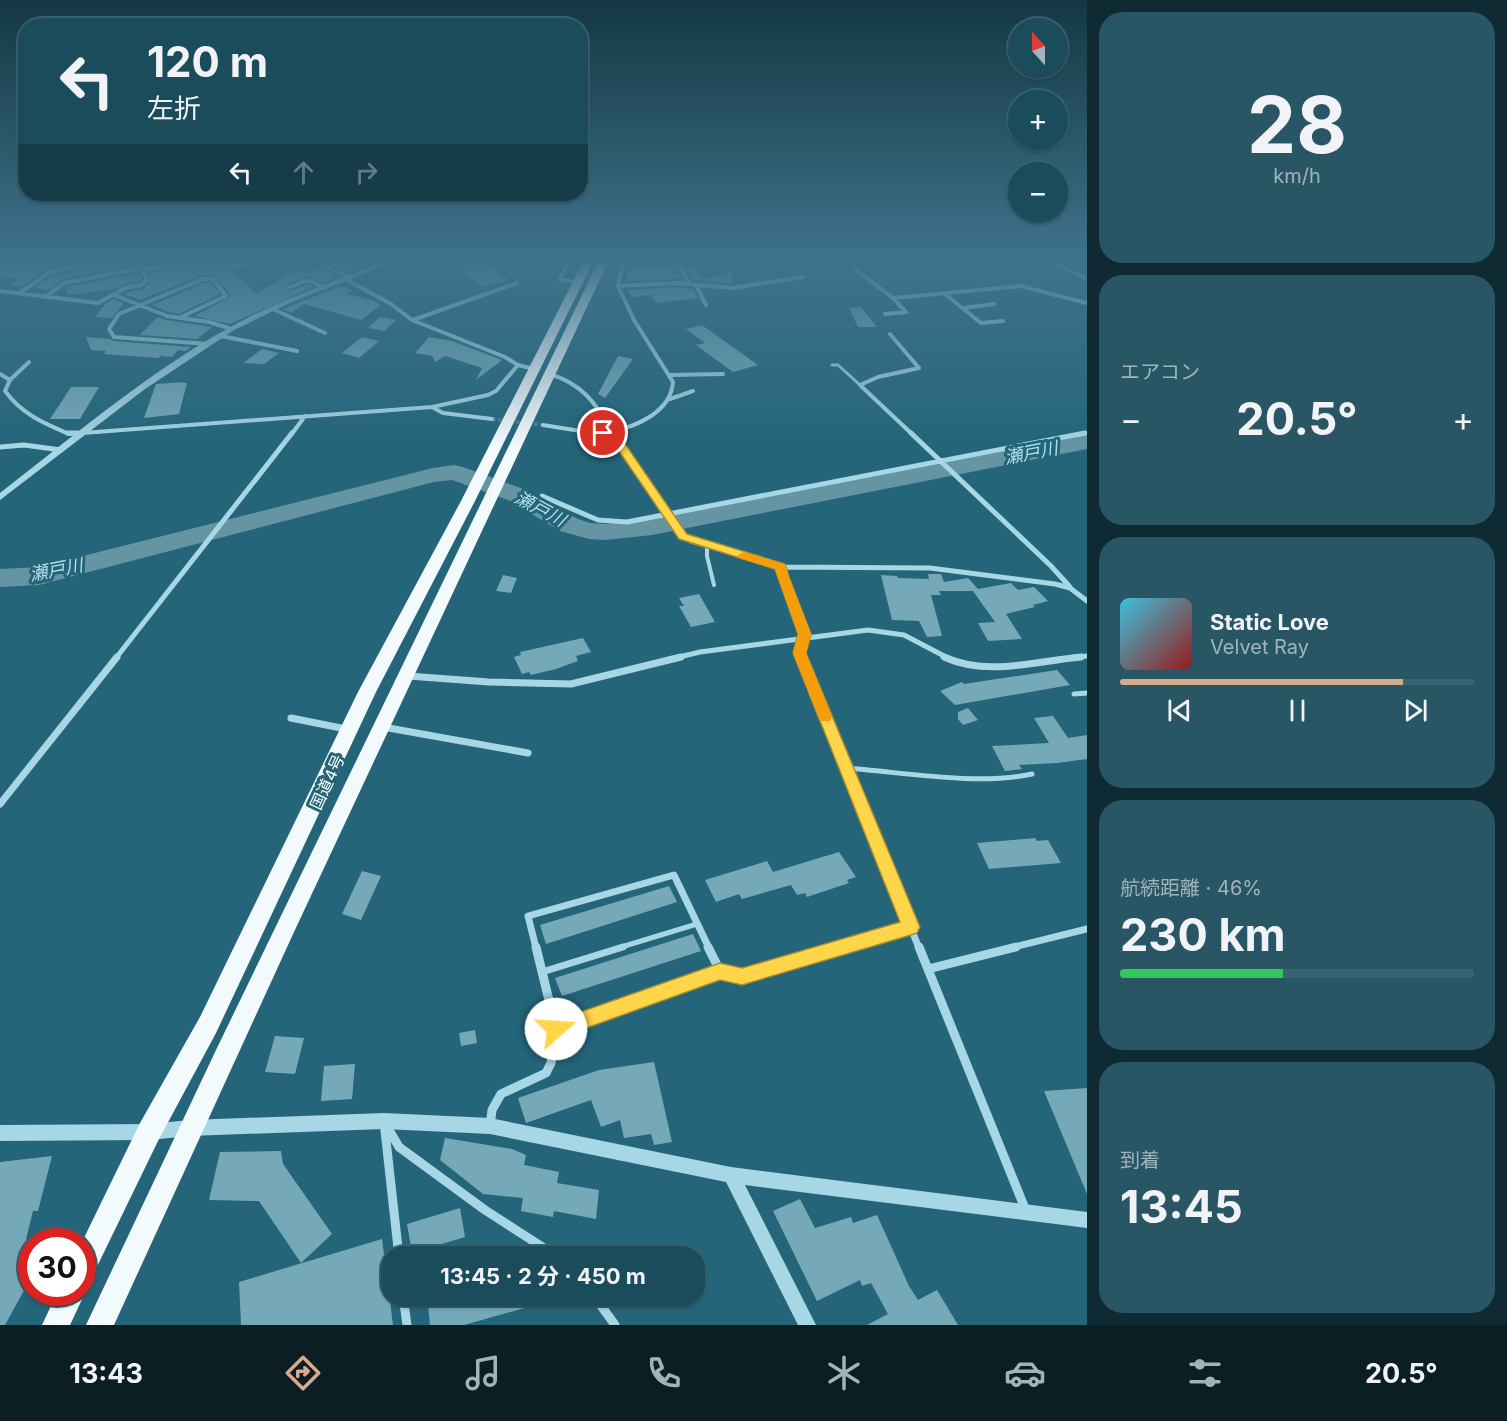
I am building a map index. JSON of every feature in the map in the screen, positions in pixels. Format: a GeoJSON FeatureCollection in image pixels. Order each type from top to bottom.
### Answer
{"type":"FeatureCollection","features":[{"type":"Feature","properties":{"kind":"highway","name":"国道4号"},"geometry":{"type":"LineString","coordinates":[[100,1325],[189,1128],[404,676],[478,502],[487,463],[558,324]]}},
{"type":"Feature","properties":{"kind":"highway","name":"国道4号"},"geometry":{"type":"LineString","coordinates":[[96,1241],[149,1132],[208,1025],[349,729],[478,502],[507,464],[573,324]]}},
{"type":"Feature","properties":{"kind":"highway"},"geometry":{"type":"LineString","coordinates":[[56,1325],[65,1306]]}},
{"type":"Feature","properties":{"kind":"street"},"geometry":{"type":"LineString","coordinates":[[112,324],[109,329],[112,335],[210,344]]}},
{"type":"Feature","properties":{"kind":"street"},"geometry":{"type":"LineString","coordinates":[[210,324],[232,329]]}},
{"type":"Feature","properties":{"kind":"street"},"geometry":{"type":"LineString","coordinates":[[0,497],[131,394],[243,324]]}},
{"type":"Feature","properties":{"kind":"street"},"geometry":{"type":"LineString","coordinates":[[305,324],[325,333]]}},
{"type":"Feature","properties":{"kind":"street"},"geometry":{"type":"LineString","coordinates":[[422,324],[535,370]]}},
{"type":"Feature","properties":{"kind":"street"},"geometry":{"type":"LineString","coordinates":[[636,324],[669,375],[674,388],[670,399]]}},
{"type":"Feature","properties":{"kind":"street"},"geometry":{"type":"LineString","coordinates":[[890,334],[919,368],[878,377],[860,384],[1051,566],[1070,588],[1087,601]]}},
{"type":"Feature","properties":{"kind":"street"},"geometry":{"type":"LineString","coordinates":[[221,336],[297,351]]}},
{"type":"Feature","properties":{"kind":"street"},"geometry":{"type":"LineString","coordinates":[[29,362],[10,380],[5,391],[13,404],[27,417],[69,434],[432,407],[488,395],[496,391],[518,365]]}},
{"type":"Feature","properties":{"kind":"street"},"geometry":{"type":"LineString","coordinates":[[0,374],[10,380]]}},
{"type":"Feature","properties":{"kind":"street"},"geometry":{"type":"LineString","coordinates":[[549,374],[572,380],[600,409],[611,432],[668,517],[678,531],[691,541],[781,567],[930,568],[1055,584],[1070,588]]}},
{"type":"Feature","properties":{"kind":"street"},"geometry":{"type":"LineString","coordinates":[[669,375],[723,374]]}},
{"type":"Feature","properties":{"kind":"street"},"geometry":{"type":"LineString","coordinates":[[543,425],[593,433],[611,432],[635,425],[670,399],[693,391]]}},
{"type":"Feature","properties":{"kind":"street"},"geometry":{"type":"LineString","coordinates":[[432,407],[443,413],[492,419]]}},
{"type":"Feature","properties":{"kind":"street"},"geometry":{"type":"LineString","coordinates":[[0,804],[225,521],[305,416]]}},
{"type":"Feature","properties":{"kind":"street"},"geometry":{"type":"LineString","coordinates":[[542,496],[563,507],[604,521],[627,522],[668,517],[1087,433]]}},
{"type":"Feature","properties":{"kind":"street"},"geometry":{"type":"LineString","coordinates":[[0,447],[24,445],[61,450]]}},
{"type":"Feature","properties":{"kind":"street"},"geometry":{"type":"LineString","coordinates":[[781,567],[804,634],[799,653],[1026,1212]]}},
{"type":"Feature","properties":{"kind":"street"},"geometry":{"type":"LineString","coordinates":[[404,676],[489,682],[571,684],[700,652],[868,630],[894,632],[908,636],[940,656],[970,666],[998,666],[1087,656]]}},
{"type":"Feature","properties":{"kind":"street"},"geometry":{"type":"LineString","coordinates":[[291,718],[349,729]]}},
{"type":"Feature","properties":{"kind":"street"},"geometry":{"type":"LineString","coordinates":[[380,727],[528,753]]}},
{"type":"Feature","properties":{"kind":"street"},"geometry":{"type":"LineString","coordinates":[[490,1126],[492,1110],[501,1094],[546,1072],[551,1063],[556,1029],[528,916],[674,875],[720,971]]}},
{"type":"Feature","properties":{"kind":"street"},"geometry":{"type":"LineString","coordinates":[[556,1029],[720,971],[742,977],[911,927]]}},
{"type":"Feature","properties":{"kind":"street"},"geometry":{"type":"LineString","coordinates":[[928,969],[1087,928]]}},
{"type":"Feature","properties":{"kind":"street"},"geometry":{"type":"LineString","coordinates":[[384,1122],[398,1246]]}},
{"type":"Feature","properties":{"kind":"street"},"geometry":{"type":"LineString","coordinates":[[384,1122],[399,1147],[484,1210],[541,1246]]}},
{"type":"Feature","properties":{"kind":"street"},"geometry":{"type":"LineString","coordinates":[[0,1133],[149,1132],[189,1128],[384,1122],[490,1126],[731,1175],[1087,1221]]}},
{"type":"Feature","properties":{"kind":"street"},"geometry":{"type":"LineString","coordinates":[[731,1175],[807,1325]]}},
{"type":"Feature","properties":{"kind":"street"},"geometry":{"type":"LineString","coordinates":[[405,1306],[407,1325]]}},
{"type":"Feature","properties":{"kind":"street"},"geometry":{"type":"LineString","coordinates":[[601,1306],[615,1325]]}},
{"type":"Feature","properties":{"kind":"lane"},"geometry":{"type":"LineString","coordinates":[[831,365],[838,365],[844,373],[860,384]]}},
{"type":"Feature","properties":{"kind":"lane"},"geometry":{"type":"LineString","coordinates":[[707,545],[705,554],[714,572],[714,585]]}},
{"type":"Feature","properties":{"kind":"lane"},"geometry":{"type":"LineString","coordinates":[[1074,694],[1087,693]]}},
{"type":"Feature","properties":{"kind":"lane"},"geometry":{"type":"LineString","coordinates":[[845,768],[977,776],[1024,777],[1032,774]]}},
{"type":"Feature","properties":{"kind":"lane"},"geometry":{"type":"LineString","coordinates":[[542,972],[697,924]]}},
{"type":"Feature","properties":{"kind":"building"},"geometry":{"type":"Polygon","coordinates":[[[151,324],[191,324],[212,327],[197,339],[140,335],[151,324]]]}},
{"type":"Feature","properties":{"kind":"building"},"geometry":{"type":"Polygon","coordinates":[[[373,324],[392,324],[384,331],[368,328],[373,324]]]}},
{"type":"Feature","properties":{"kind":"building"},"geometry":{"type":"Polygon","coordinates":[[[856,324],[874,324],[877,327],[858,327],[856,324]]]}},
{"type":"Feature","properties":{"kind":"building"},"geometry":{"type":"Polygon","coordinates":[[[702,325],[758,365],[733,372],[696,345],[705,343],[686,329],[702,325]]]}},
{"type":"Feature","properties":{"kind":"building"},"geometry":{"type":"Polygon","coordinates":[[[86,337],[191,347],[186,351],[178,350],[172,357],[104,354],[106,351],[91,350],[86,337]]]}},
{"type":"Feature","properties":{"kind":"building"},"geometry":{"type":"Polygon","coordinates":[[[362,337],[379,341],[359,358],[342,353],[362,337]]]}},
{"type":"Feature","properties":{"kind":"building"},"geometry":{"type":"Polygon","coordinates":[[[429,337],[452,341],[502,360],[476,380],[482,368],[445,356],[435,362],[432,356],[415,353],[429,337]]]}},
{"type":"Feature","properties":{"kind":"building"},"geometry":{"type":"Polygon","coordinates":[[[262,349],[279,353],[264,364],[243,363],[262,349]]]}},
{"type":"Feature","properties":{"kind":"building"},"geometry":{"type":"Polygon","coordinates":[[[618,356],[633,359],[605,398],[598,394],[618,356]]]}},
{"type":"Feature","properties":{"kind":"building"},"geometry":{"type":"Polygon","coordinates":[[[187,383],[179,414],[144,418],[156,384],[187,383]]]}},
{"type":"Feature","properties":{"kind":"building"},"geometry":{"type":"Polygon","coordinates":[[[71,387],[99,387],[80,419],[50,419],[71,387]]]}},
{"type":"Feature","properties":{"kind":"building"},"geometry":{"type":"Polygon","coordinates":[[[928,574],[941,574],[944,582],[968,578],[978,589],[1011,583],[1018,590],[1034,587],[1048,601],[1033,605],[1035,607],[1006,614],[1022,639],[988,641],[978,623],[995,622],[973,591],[939,591],[941,595],[931,595],[942,636],[927,637],[919,621],[892,620],[881,575],[929,579],[928,574]]]}},
{"type":"Feature","properties":{"kind":"building"},"geometry":{"type":"Polygon","coordinates":[[[503,575],[517,578],[511,593],[496,591],[503,575]]]}},
{"type":"Feature","properties":{"kind":"building"},"geometry":{"type":"Polygon","coordinates":[[[699,594],[715,622],[691,627],[679,606],[684,606],[679,598],[699,594]]]}},
{"type":"Feature","properties":{"kind":"building"},"geometry":{"type":"Polygon","coordinates":[[[583,638],[591,652],[576,656],[578,661],[556,669],[531,675],[529,672],[522,674],[514,657],[521,655],[520,652],[583,638]]]}},
{"type":"Feature","properties":{"kind":"building"},"geometry":{"type":"Polygon","coordinates":[[[1057,670],[1070,685],[955,705],[940,691],[962,682],[964,684],[1057,670]]]}},
{"type":"Feature","properties":{"kind":"building"},"geometry":{"type":"Polygon","coordinates":[[[968,708],[978,720],[963,725],[958,719],[958,712],[968,708]]]}},
{"type":"Feature","properties":{"kind":"building"},"geometry":{"type":"Polygon","coordinates":[[[1053,716],[1068,738],[1087,735],[1087,759],[1019,765],[1022,769],[1005,771],[992,746],[1049,743],[1034,718],[1053,716]]]}},
{"type":"Feature","properties":{"kind":"building"},"geometry":{"type":"Polygon","coordinates":[[[1035,838],[1037,841],[1048,840],[1061,863],[989,869],[977,843],[1035,838]]]}},
{"type":"Feature","properties":{"kind":"building"},"geometry":{"type":"Polygon","coordinates":[[[839,852],[856,877],[847,880],[849,883],[807,897],[805,893],[797,895],[791,885],[742,899],[739,894],[716,902],[705,880],[767,861],[773,872],[839,852]]]}},
{"type":"Feature","properties":{"kind":"building"},"geometry":{"type":"Polygon","coordinates":[[[362,871],[381,876],[361,920],[342,914],[362,871]]]}},
{"type":"Feature","properties":{"kind":"building"},"geometry":{"type":"Polygon","coordinates":[[[669,886],[677,902],[546,944],[540,925],[669,886]]]}},
{"type":"Feature","properties":{"kind":"building"},"geometry":{"type":"Polygon","coordinates":[[[693,934],[701,951],[562,996],[555,978],[693,934]]]}},
{"type":"Feature","properties":{"kind":"building"},"geometry":{"type":"Polygon","coordinates":[[[475,1030],[477,1043],[461,1046],[459,1033],[475,1030]]]}},
{"type":"Feature","properties":{"kind":"building"},"geometry":{"type":"Polygon","coordinates":[[[275,1036],[304,1038],[295,1074],[265,1072],[275,1036]]]}},
{"type":"Feature","properties":{"kind":"building"},"geometry":{"type":"Polygon","coordinates":[[[654,1062],[672,1142],[654,1145],[651,1134],[624,1138],[620,1120],[601,1127],[591,1100],[526,1123],[518,1098],[599,1070],[654,1062]]]}},
{"type":"Feature","properties":{"kind":"building"},"geometry":{"type":"Polygon","coordinates":[[[355,1064],[352,1099],[321,1101],[324,1066],[355,1064]]]}},
{"type":"Feature","properties":{"kind":"building"},"geometry":{"type":"Polygon","coordinates":[[[1087,1088],[1087,1194],[1044,1091],[1087,1088]]]}},
{"type":"Feature","properties":{"kind":"building"},"geometry":{"type":"Polygon","coordinates":[[[445,1138],[512,1149],[526,1155],[524,1165],[559,1172],[557,1183],[599,1190],[596,1219],[554,1211],[553,1217],[521,1211],[523,1198],[483,1194],[440,1160],[445,1138]]]}},
{"type":"Feature","properties":{"kind":"building"},"geometry":{"type":"Polygon","coordinates":[[[281,1151],[283,1164],[332,1234],[301,1263],[259,1201],[209,1200],[220,1152],[281,1151]]]}},
{"type":"Feature","properties":{"kind":"building"},"geometry":{"type":"Polygon","coordinates":[[[52,1156],[38,1211],[33,1211],[29,1228],[18,1228],[18,1301],[5,1325],[0,1325],[0,1162],[52,1156]]]}},
{"type":"Feature","properties":{"kind":"building"},"geometry":{"type":"Polygon","coordinates":[[[800,1199],[815,1228],[851,1217],[853,1223],[877,1215],[909,1286],[918,1300],[937,1290],[958,1325],[867,1325],[888,1314],[871,1283],[862,1286],[860,1280],[817,1301],[773,1211],[800,1199]]]}},
{"type":"Feature","properties":{"kind":"building"},"geometry":{"type":"Polygon","coordinates":[[[460,1208],[465,1237],[435,1246],[411,1246],[407,1224],[460,1208]]]}},
{"type":"Feature","properties":{"kind":"building"},"geometry":{"type":"Polygon","coordinates":[[[382,1239],[381,1306],[391,1306],[393,1325],[241,1325],[239,1282],[382,1239]]]}},
{"type":"Feature","properties":{"kind":"building"},"geometry":{"type":"Polygon","coordinates":[[[428,1306],[532,1306],[464,1325],[430,1325],[428,1306]]]}},
{"type":"Feature","properties":{"kind":"waterway","name":"瀬戸川"},"geometry":{"type":"LineString","coordinates":[[0,578],[39,576],[433,475],[454,472],[517,495],[569,525],[589,531],[606,532],[652,527],[1087,442]]}},
{"type":"Feature","properties":{"kind":"tunnel"},"geometry":{"type":"LineString","coordinates":[[492,419],[543,425]]}},
{"type":"Feature","properties":{"kind":"slow traffic"},"geometry":{"type":"LineString","coordinates":[[743,556],[781,567],[804,634],[799,653],[825,717]]}},
{"type":"Feature","properties":{"kind":"route"},"geometry":{"type":"LineString","coordinates":[[556,1029],[720,971],[742,977],[911,927],[799,653],[804,634],[781,567],[683,537],[611,432],[603,433]]}}]}
